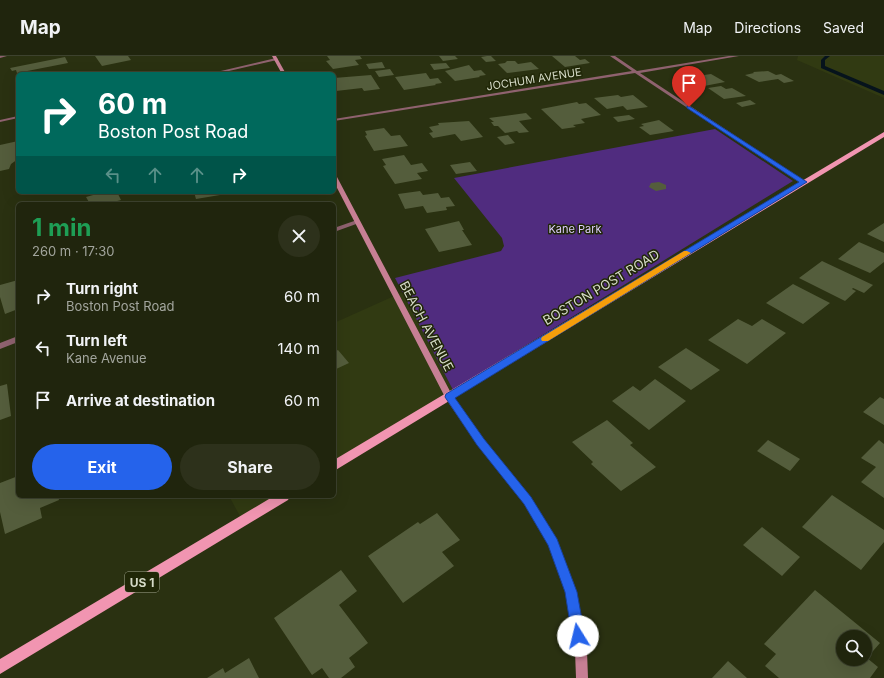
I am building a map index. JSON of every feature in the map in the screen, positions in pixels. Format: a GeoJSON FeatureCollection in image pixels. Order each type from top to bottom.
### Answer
{"type":"FeatureCollection","features":[{"type":"Feature","properties":{"kind":"main road","name":"BOSTON POST ROAD"},"geometry":{"type":"LineString","coordinates":[[336,465],[884,134]]}},
{"type":"Feature","properties":{"kind":"main road","name":"US 1"},"geometry":{"type":"LineString","coordinates":[[0,667],[281,498]]}},
{"type":"Feature","properties":{"kind":"street"},"geometry":{"type":"LineString","coordinates":[[0,57],[5,56]]}},
{"type":"Feature","properties":{"kind":"street"},"geometry":{"type":"LineString","coordinates":[[612,56],[804,182]]}},
{"type":"Feature","properties":{"kind":"street","name":"JOCHUM AVENUE"},"geometry":{"type":"LineString","coordinates":[[336,120],[737,56]]}},
{"type":"Feature","properties":{"kind":"street"},"geometry":{"type":"LineString","coordinates":[[218,72],[275,58],[283,72]]}},
{"type":"Feature","properties":{"kind":"street"},"geometry":{"type":"LineString","coordinates":[[0,121],[16,117]]}},
{"type":"Feature","properties":{"kind":"street","name":"BEACH AVENUE"},"geometry":{"type":"LineString","coordinates":[[336,180],[449,397],[480,442],[527,500],[553,543],[571,592],[581,651],[582,678]]}},
{"type":"Feature","properties":{"kind":"street"},"geometry":{"type":"LineString","coordinates":[[336,229],[358,222]]}},
{"type":"Feature","properties":{"kind":"street"},"geometry":{"type":"LineString","coordinates":[[0,346],[16,340]]}},
{"type":"Feature","properties":{"kind":"shaded area"},"geometry":{"type":"Polygon","coordinates":[[[798,56],[884,56],[884,98],[797,60],[798,56]]]}},
{"type":"Feature","properties":{"kind":"shaded area"},"geometry":{"type":"Polygon","coordinates":[[[403,292],[453,390],[336,461],[336,322],[403,292]]]}},
{"type":"Feature","properties":{"kind":"shaded area"},"geometry":{"type":"Polygon","coordinates":[[[230,498],[275,498],[241,518],[230,498]]]}},
{"type":"Feature","properties":{"kind":"green space","name":"Kane Park"},"geometry":{"type":"Polygon","coordinates":[[[715,129],[793,181],[453,390],[395,278],[501,251],[504,246],[502,238],[454,178],[715,129]]]}},
{"type":"Feature","properties":{"kind":"building"},"geometry":{"type":"Polygon","coordinates":[[[95,56],[128,56],[131,60],[102,66],[95,56]]]}},
{"type":"Feature","properties":{"kind":"building"},"geometry":{"type":"Polygon","coordinates":[[[327,56],[360,56],[362,59],[355,60],[359,65],[333,69],[326,61],[330,60],[327,56]]]}},
{"type":"Feature","properties":{"kind":"building"},"geometry":{"type":"Polygon","coordinates":[[[439,56],[455,56],[458,59],[443,61],[439,56]]]}},
{"type":"Feature","properties":{"kind":"building"},"geometry":{"type":"Polygon","coordinates":[[[491,56],[496,61],[486,62],[481,57],[491,56]]]}},
{"type":"Feature","properties":{"kind":"building"},"geometry":{"type":"Polygon","coordinates":[[[552,56],[575,56],[580,60],[585,59],[590,63],[565,67],[552,56]]]}},
{"type":"Feature","properties":{"kind":"building"},"geometry":{"type":"Polygon","coordinates":[[[65,57],[68,63],[22,72],[17,72],[16,70],[12,71],[10,68],[65,57]]]}},
{"type":"Feature","properties":{"kind":"building"},"geometry":{"type":"Polygon","coordinates":[[[507,61],[515,61],[518,64],[531,62],[539,69],[507,73],[498,64],[505,63],[507,61]]]}},
{"type":"Feature","properties":{"kind":"building"},"geometry":{"type":"Polygon","coordinates":[[[382,62],[385,68],[369,69],[366,64],[382,62]]]}},
{"type":"Feature","properties":{"kind":"building"},"geometry":{"type":"Polygon","coordinates":[[[446,63],[450,68],[434,70],[430,64],[446,63]]]}},
{"type":"Feature","properties":{"kind":"building"},"geometry":{"type":"Polygon","coordinates":[[[469,65],[474,71],[481,70],[486,75],[455,81],[445,71],[469,65]]]}},
{"type":"Feature","properties":{"kind":"building"},"geometry":{"type":"Polygon","coordinates":[[[390,69],[394,75],[379,77],[375,71],[390,69]]]}},
{"type":"Feature","properties":{"kind":"building"},"geometry":{"type":"Polygon","coordinates":[[[768,71],[776,75],[781,74],[794,81],[784,83],[778,79],[759,82],[745,75],[754,73],[753,72],[768,71]]]}},
{"type":"Feature","properties":{"kind":"building"},"geometry":{"type":"Polygon","coordinates":[[[426,73],[430,79],[438,78],[442,83],[404,90],[395,77],[426,73]]]}},
{"type":"Feature","properties":{"kind":"building"},"geometry":{"type":"Polygon","coordinates":[[[711,74],[725,82],[704,86],[690,77],[711,74]]]}},
{"type":"Feature","properties":{"kind":"building"},"geometry":{"type":"Polygon","coordinates":[[[371,75],[380,89],[364,91],[362,88],[336,91],[336,78],[371,75]]]}},
{"type":"Feature","properties":{"kind":"building"},"geometry":{"type":"Polygon","coordinates":[[[721,86],[726,89],[732,88],[746,96],[724,99],[708,88],[721,86]]]}},
{"type":"Feature","properties":{"kind":"building"},"geometry":{"type":"Polygon","coordinates":[[[618,95],[621,97],[633,95],[648,107],[627,110],[623,106],[607,109],[594,98],[618,95]]]}},
{"type":"Feature","properties":{"kind":"building"},"geometry":{"type":"Polygon","coordinates":[[[750,100],[756,104],[742,107],[736,103],[750,100]]]}},
{"type":"Feature","properties":{"kind":"building"},"geometry":{"type":"Polygon","coordinates":[[[577,102],[579,104],[586,103],[601,115],[581,119],[585,123],[573,125],[576,127],[562,129],[541,109],[577,102]]]}},
{"type":"Feature","properties":{"kind":"building"},"geometry":{"type":"Polygon","coordinates":[[[526,113],[532,119],[519,121],[529,132],[519,133],[517,131],[505,133],[498,126],[494,126],[491,122],[494,122],[489,118],[526,113]]]}},
{"type":"Feature","properties":{"kind":"building"},"geometry":{"type":"Polygon","coordinates":[[[629,115],[635,119],[618,122],[613,117],[629,115]]]}},
{"type":"Feature","properties":{"kind":"building"},"geometry":{"type":"Polygon","coordinates":[[[659,120],[674,131],[650,135],[639,127],[644,126],[641,124],[659,120]]]}},
{"type":"Feature","properties":{"kind":"building"},"geometry":{"type":"Polygon","coordinates":[[[469,121],[483,137],[461,141],[455,134],[433,138],[429,133],[433,132],[429,127],[439,125],[438,123],[469,121]]]}},
{"type":"Feature","properties":{"kind":"building"},"geometry":{"type":"Polygon","coordinates":[[[384,128],[391,136],[400,135],[408,146],[374,151],[365,136],[367,135],[365,131],[384,128]]]}},
{"type":"Feature","properties":{"kind":"building"},"geometry":{"type":"Polygon","coordinates":[[[508,135],[515,143],[505,145],[497,137],[508,135]]]}},
{"type":"Feature","properties":{"kind":"building"},"geometry":{"type":"Polygon","coordinates":[[[16,141],[16,160],[11,164],[9,169],[0,171],[0,145],[16,141]]]}},
{"type":"Feature","properties":{"kind":"building"},"geometry":{"type":"Polygon","coordinates":[[[404,155],[411,165],[422,163],[428,171],[417,173],[422,179],[395,184],[383,166],[386,165],[382,159],[404,155]]]}},
{"type":"Feature","properties":{"kind":"building"},"geometry":{"type":"Polygon","coordinates":[[[470,162],[477,171],[456,174],[450,165],[470,162]]]}},
{"type":"Feature","properties":{"kind":"building"},"geometry":{"type":"Polygon","coordinates":[[[659,182],[666,185],[666,189],[656,191],[649,187],[651,183],[659,182]]]}},
{"type":"Feature","properties":{"kind":"building"},"geometry":{"type":"Polygon","coordinates":[[[420,191],[423,195],[438,193],[441,198],[449,197],[455,206],[446,207],[447,210],[427,213],[423,206],[405,209],[398,194],[420,191]]]}},
{"type":"Feature","properties":{"kind":"building"},"geometry":{"type":"Polygon","coordinates":[[[97,194],[118,194],[121,200],[114,202],[89,202],[86,197],[97,194]]]}},
{"type":"Feature","properties":{"kind":"building"},"geometry":{"type":"Polygon","coordinates":[[[195,194],[226,194],[196,199],[195,194]]]}},
{"type":"Feature","properties":{"kind":"building"},"geometry":{"type":"Polygon","coordinates":[[[459,221],[464,230],[462,230],[472,245],[439,252],[425,229],[459,221]]]}},
{"type":"Feature","properties":{"kind":"building"},"geometry":{"type":"Polygon","coordinates":[[[884,223],[884,242],[867,234],[884,223]]]}},
{"type":"Feature","properties":{"kind":"building"},"geometry":{"type":"Polygon","coordinates":[[[859,242],[884,253],[884,262],[870,273],[838,259],[859,242]]]}},
{"type":"Feature","properties":{"kind":"building"},"geometry":{"type":"Polygon","coordinates":[[[822,261],[873,285],[864,293],[853,288],[852,289],[856,291],[845,301],[799,278],[822,261]]]}},
{"type":"Feature","properties":{"kind":"building"},"geometry":{"type":"Polygon","coordinates":[[[16,281],[16,310],[5,314],[0,297],[0,285],[16,281]]]}},
{"type":"Feature","properties":{"kind":"building"},"geometry":{"type":"Polygon","coordinates":[[[793,284],[830,303],[803,324],[766,303],[793,284]]]}},
{"type":"Feature","properties":{"kind":"building"},"geometry":{"type":"Polygon","coordinates":[[[738,319],[752,326],[762,319],[786,333],[747,364],[708,340],[738,319]]]}},
{"type":"Feature","properties":{"kind":"building"},"geometry":{"type":"Polygon","coordinates":[[[686,348],[720,370],[691,390],[658,367],[686,348]]]}},
{"type":"Feature","properties":{"kind":"building"},"geometry":{"type":"Polygon","coordinates":[[[338,350],[349,363],[336,369],[336,351],[338,350]]]}},
{"type":"Feature","properties":{"kind":"building"},"geometry":{"type":"Polygon","coordinates":[[[655,379],[686,401],[649,430],[612,401],[633,386],[640,391],[655,379]]]}},
{"type":"Feature","properties":{"kind":"building"},"geometry":{"type":"Polygon","coordinates":[[[7,384],[11,416],[0,420],[0,386],[7,384]]]}},
{"type":"Feature","properties":{"kind":"building"},"geometry":{"type":"Polygon","coordinates":[[[880,397],[884,399],[884,425],[863,412],[880,397]]]}},
{"type":"Feature","properties":{"kind":"building"},"geometry":{"type":"Polygon","coordinates":[[[607,420],[633,443],[630,445],[656,467],[621,491],[591,464],[593,462],[572,442],[607,420]]]}},
{"type":"Feature","properties":{"kind":"building"},"geometry":{"type":"Polygon","coordinates":[[[768,440],[800,459],[790,471],[757,451],[768,440]]]}},
{"type":"Feature","properties":{"kind":"building"},"geometry":{"type":"Polygon","coordinates":[[[879,440],[884,444],[884,498],[861,482],[876,467],[861,458],[879,440]]]}},
{"type":"Feature","properties":{"kind":"building"},"geometry":{"type":"Polygon","coordinates":[[[16,477],[16,498],[58,498],[59,500],[40,508],[42,518],[5,534],[0,512],[0,483],[16,477]]]}},
{"type":"Feature","properties":{"kind":"building"},"geometry":{"type":"Polygon","coordinates":[[[832,495],[884,530],[884,542],[861,570],[802,527],[832,495]]]}},
{"type":"Feature","properties":{"kind":"building"},"geometry":{"type":"Polygon","coordinates":[[[437,513],[460,540],[442,552],[454,566],[403,603],[368,556],[418,522],[420,524],[437,513]]]}},
{"type":"Feature","properties":{"kind":"building"},"geometry":{"type":"Polygon","coordinates":[[[762,527],[800,557],[782,576],[743,545],[762,527]]]}},
{"type":"Feature","properties":{"kind":"building"},"geometry":{"type":"Polygon","coordinates":[[[341,570],[357,591],[339,605],[368,643],[349,658],[355,667],[341,678],[329,678],[322,668],[312,675],[274,618],[341,570]]]}},
{"type":"Feature","properties":{"kind":"building"},"geometry":{"type":"Polygon","coordinates":[[[815,590],[864,630],[836,630],[836,666],[872,666],[872,662],[878,667],[870,678],[779,678],[765,666],[776,654],[764,644],[815,590]]]}},
{"type":"Feature","properties":{"kind":"building"},"geometry":{"type":"Polygon","coordinates":[[[872,636],[880,643],[872,652],[872,636]]]}},
{"type":"Feature","properties":{"kind":"building"},"geometry":{"type":"Polygon","coordinates":[[[249,658],[259,678],[207,678],[223,668],[225,673],[249,658]]]}},
{"type":"Feature","properties":{"kind":"building"},"geometry":{"type":"Polygon","coordinates":[[[728,661],[747,678],[712,678],[728,661]]]}},
{"type":"Feature","properties":{"kind":"waterway"},"geometry":{"type":"LineString","coordinates":[[828,56],[823,60],[823,67],[884,93]]}},
{"type":"Feature","properties":{"kind":"slow traffic"},"geometry":{"type":"LineString","coordinates":[[545,339],[687,253]]}},
{"type":"Feature","properties":{"kind":"route"},"geometry":{"type":"LineString","coordinates":[[578,636],[571,592],[553,543],[527,500],[480,442],[449,397],[804,182],[689,107]]}}]}
